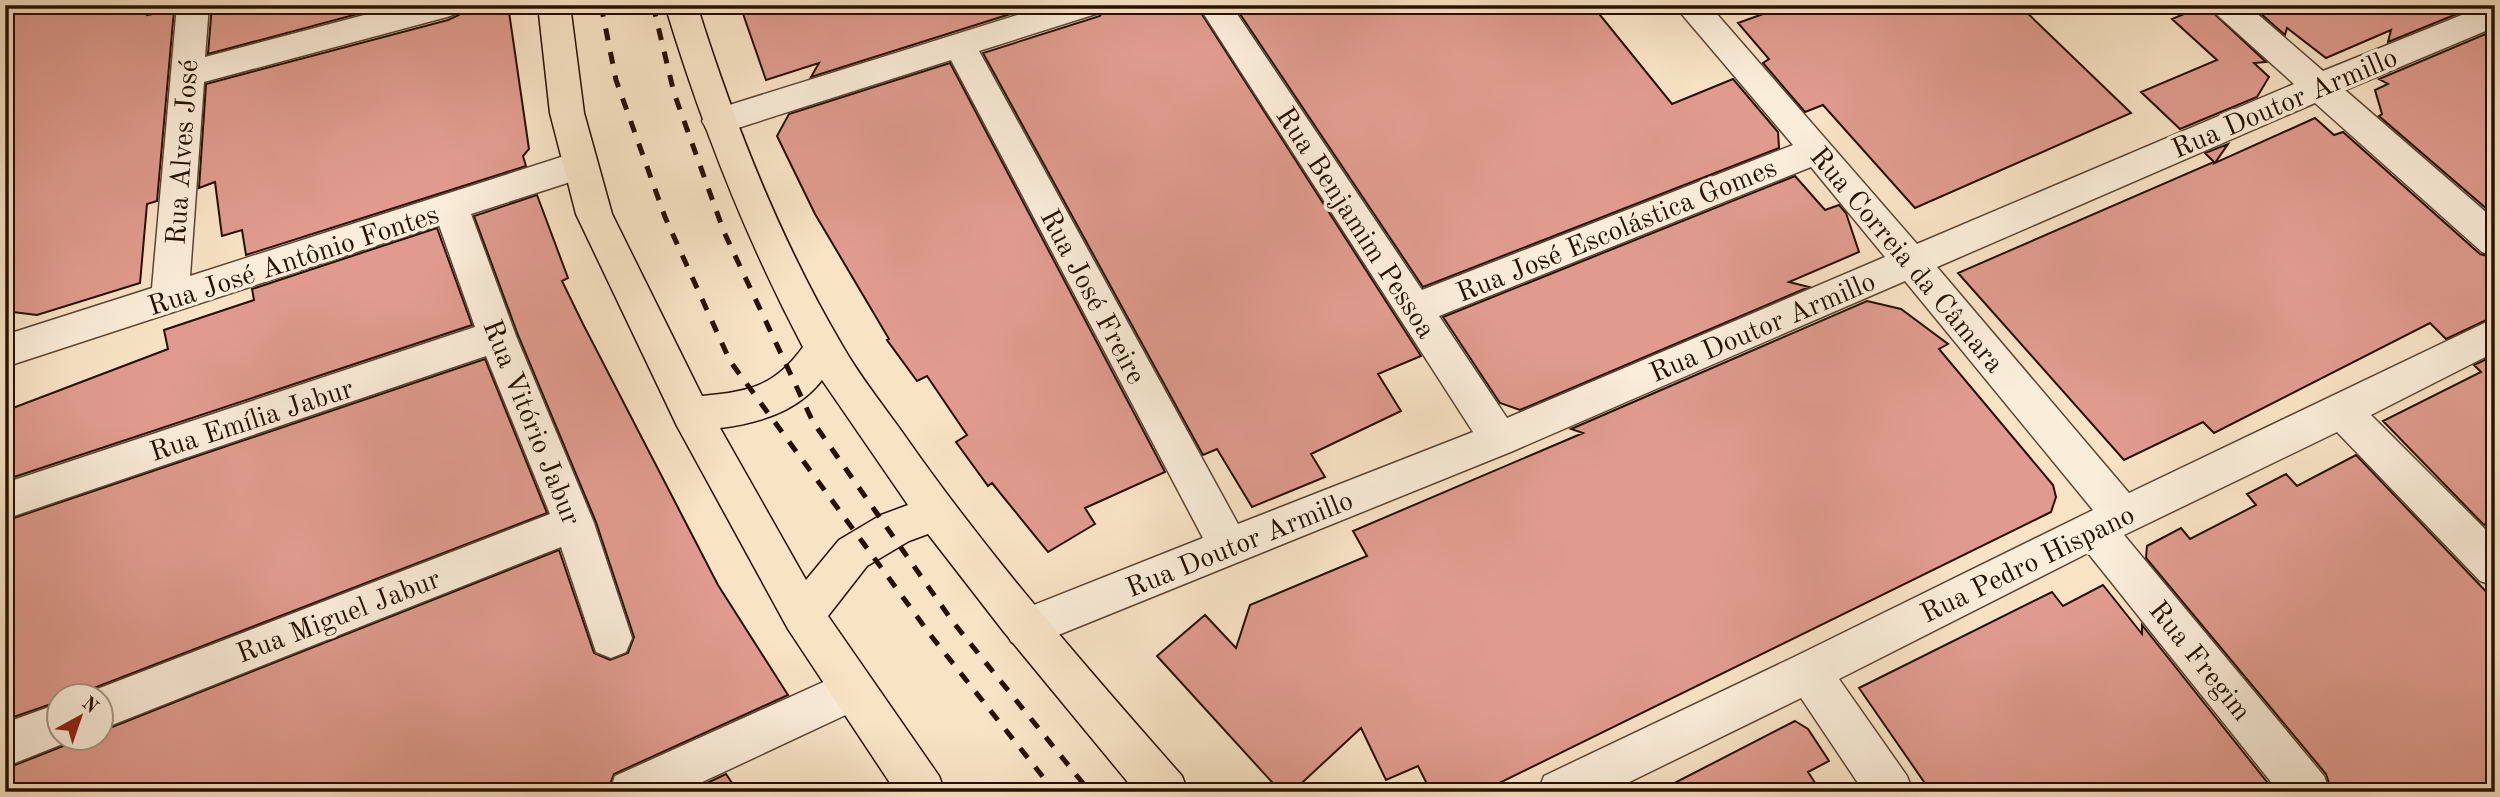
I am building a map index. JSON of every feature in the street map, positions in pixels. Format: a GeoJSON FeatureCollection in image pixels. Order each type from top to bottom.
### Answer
{"type":"FeatureCollection","features":[{"type":"Feature","properties":{"kind":"main road"},"geometry":{"type":"LineString","coordinates":[[554,5],[566,113],[594,214],[691,414],[803,615],[923,792]]}},
{"type":"Feature","properties":{"kind":"main road"},"geometry":{"type":"LineString","coordinates":[[681,5],[701,73],[765,234],[824,348],[934,513],[1026,628],[1166,792]]}},
{"type":"Feature","properties":{"kind":"main road"},"geometry":{"type":"LineString","coordinates":[[691,414],[732,411],[778,396],[799,380],[824,348]]}},
{"type":"Feature","properties":{"kind":"main road"},"geometry":{"type":"LineString","coordinates":[[803,615],[853,553],[895,528],[934,513]]}},
{"type":"Feature","properties":{"kind":"street","name":"Rua Alves José"},"geometry":{"type":"LineString","coordinates":[[170,298],[193,5]]}},
{"type":"Feature","properties":{"kind":"street"},"geometry":{"type":"LineString","coordinates":[[187,74],[447,5]]}},
{"type":"Feature","properties":{"kind":"street"},"geometry":{"type":"LineString","coordinates":[[719,121],[1088,5]]}},
{"type":"Feature","properties":{"kind":"street","name":"Rua Benjamim Pessoa"},"geometry":{"type":"LineString","coordinates":[[1214,5],[1499,439]]}},
{"type":"Feature","properties":{"kind":"street","name":"Rua Correia da Câmara"},"geometry":{"type":"LineString","coordinates":[[1690,5],[1817,149],[1911,262],[2108,522]]}},
{"type":"Feature","properties":{"kind":"street"},"geometry":{"type":"LineString","coordinates":[[2226,5],[2495,242]]}},
{"type":"Feature","properties":{"kind":"street","name":"Rua Doutor Armillo"},"geometry":{"type":"LineString","coordinates":[[1026,628],[1499,439],[2319,86],[2495,14]]}},
{"type":"Feature","properties":{"kind":"street","name":"Rua José Freire"},"geometry":{"type":"LineString","coordinates":[[959,44],[1229,547]]}},
{"type":"Feature","properties":{"kind":"street","name":"Rua José Escolástica Gomes"},"geometry":{"type":"LineString","coordinates":[[1415,309],[1817,149]]}},
{"type":"Feature","properties":{"kind":"street","name":"Rua José Antônio Fontes"},"geometry":{"type":"LineString","coordinates":[[5,351],[580,165]]}},
{"type":"Feature","properties":{"kind":"street","name":"Rua Vitório Jabur"},"geometry":{"type":"LineString","coordinates":[[451,208],[497,336],[574,523],[611,638]]}},
{"type":"Feature","properties":{"kind":"street","name":"Rua Pedro Hispano"},"geometry":{"type":"LineString","coordinates":[[1560,792],[1809,673],[2108,522],[2342,411],[2495,334]]}},
{"type":"Feature","properties":{"kind":"street","name":"Rua Emília Jabur"},"geometry":{"type":"LineString","coordinates":[[5,501],[497,336]]}},
{"type":"Feature","properties":{"kind":"street"},"geometry":{"type":"LineString","coordinates":[[2342,411],[2495,567]]}},
{"type":"Feature","properties":{"kind":"street","name":"Rua Fregim"},"geometry":{"type":"LineString","coordinates":[[2108,522],[2308,792]]}},
{"type":"Feature","properties":{"kind":"street","name":"Rua Miguel Jabur"},"geometry":{"type":"LineString","coordinates":[[116,703],[574,523]]}},
{"type":"Feature","properties":{"kind":"street"},"geometry":{"type":"LineString","coordinates":[[1809,673],[1891,792]]}},
{"type":"Feature","properties":{"kind":"street"},"geometry":{"type":"LineString","coordinates":[[631,792],[852,690]]}},
{"type":"Feature","properties":{"kind":"street"},"geometry":{"type":"LineString","coordinates":[[5,746],[46,730]]}},
{"type":"Feature","properties":{"kind":"building"},"geometry":{"type":"Polygon","coordinates":[[[5,5],[146,5],[147,15],[174,10],[157,201],[147,204],[140,283],[37,315],[5,311],[5,5]]]}},
{"type":"Feature","properties":{"kind":"building"},"geometry":{"type":"Polygon","coordinates":[[[212,5],[391,5],[208,54],[212,5]]]}},
{"type":"Feature","properties":{"kind":"building"},"geometry":{"type":"Polygon","coordinates":[[[465,5],[508,5],[529,149],[523,156],[526,166],[246,255],[242,230],[222,236],[215,182],[199,188],[206,84],[448,20],[459,15],[465,5]]]}},
{"type":"Feature","properties":{"kind":"building"},"geometry":{"type":"Polygon","coordinates":[[[740,5],[1039,5],[811,77],[819,63],[766,80],[740,5]]]}},
{"type":"Feature","properties":{"kind":"building"},"geometry":{"type":"Polygon","coordinates":[[[1106,5],[1196,5],[1421,356],[1378,374],[1401,411],[1311,454],[1325,477],[1252,507],[1217,449],[1203,455],[983,53],[1100,16],[1106,5]]]}},
{"type":"Feature","properties":{"kind":"building"},"geometry":{"type":"Polygon","coordinates":[[[1234,5],[1592,5],[1672,104],[1733,79],[1778,132],[1779,148],[1423,287],[1234,5]]]}},
{"type":"Feature","properties":{"kind":"building"},"geometry":{"type":"Polygon","coordinates":[[[1788,5],[2019,5],[2131,113],[1915,208],[1823,105],[1805,112],[1763,63],[1769,59],[1738,23],[1788,5]]]}},
{"type":"Feature","properties":{"kind":"building"},"geometry":{"type":"Polygon","coordinates":[[[2205,5],[2266,62],[2254,63],[2269,77],[2257,97],[2180,129],[2141,92],[2217,60],[2172,19],[2205,5]]]}},
{"type":"Feature","properties":{"kind":"building"},"geometry":{"type":"Polygon","coordinates":[[[2251,5],[2479,5],[2388,42],[2391,30],[2326,58],[2287,28],[2285,35],[2251,5]]]}},
{"type":"Feature","properties":{"kind":"building"},"geometry":{"type":"Polygon","coordinates":[[[2495,30],[2495,216],[2379,116],[2382,114],[2375,90],[2388,84],[2379,79],[2495,30]]]}},
{"type":"Feature","properties":{"kind":"building"},"geometry":{"type":"Polygon","coordinates":[[[950,63],[1165,472],[1085,508],[1095,524],[1048,552],[992,483],[988,486],[956,442],[967,435],[927,376],[917,381],[887,340],[889,339],[815,214],[777,136],[789,114],[950,63]]]}},
{"type":"Feature","properties":{"kind":"building"},"geometry":{"type":"Polygon","coordinates":[[[2315,118],[2334,135],[2343,132],[2480,254],[2495,258],[2495,316],[2446,339],[2430,323],[2214,433],[2203,422],[2124,460],[1958,273],[2214,162],[2205,153],[2228,144],[2215,163],[2315,118]]]}},
{"type":"Feature","properties":{"kind":"building"},"geometry":{"type":"Polygon","coordinates":[[[1795,176],[1825,210],[1839,205],[1846,213],[1859,252],[1789,282],[1809,287],[1520,410],[1500,403],[1443,317],[1795,176]]]}},
{"type":"Feature","properties":{"kind":"building"},"geometry":{"type":"Polygon","coordinates":[[[537,195],[568,278],[562,281],[583,324],[718,585],[788,695],[614,774],[607,792],[5,792],[5,769],[48,752],[116,752],[116,725],[559,550],[594,653],[610,660],[628,653],[634,637],[596,522],[518,335],[474,216],[537,195]]]}},
{"type":"Feature","properties":{"kind":"building"},"geometry":{"type":"Polygon","coordinates":[[[437,228],[472,325],[5,480],[5,411],[168,349],[164,330],[254,300],[252,289],[437,228]]]}},
{"type":"Feature","properties":{"kind":"building"},"geometry":{"type":"Polygon","coordinates":[[[1867,301],[1901,309],[1948,344],[1939,349],[2053,485],[2056,497],[2051,512],[1481,792],[1431,792],[1418,766],[1386,780],[1361,728],[1292,792],[1281,792],[1157,656],[1205,615],[1236,648],[1250,605],[1367,556],[1353,531],[1583,433],[1571,429],[1867,301]]]}},
{"type":"Feature","properties":{"kind":"building"},"geometry":{"type":"Polygon","coordinates":[[[2495,355],[2495,519],[2484,525],[2383,421],[2481,372],[2474,365],[2495,355]]]}},
{"type":"Feature","properties":{"kind":"building"},"geometry":{"type":"Polygon","coordinates":[[[485,359],[547,513],[109,682],[46,682],[46,706],[5,720],[5,521],[485,359]]]}},
{"type":"Feature","properties":{"kind":"building"},"geometry":{"type":"Polygon","coordinates":[[[2356,455],[2495,601],[2495,792],[2332,792],[2326,774],[2146,558],[2147,546],[2181,528],[2190,539],[2256,505],[2247,494],[2286,474],[2297,486],[2356,455]]]}},
{"type":"Feature","properties":{"kind":"building"},"geometry":{"type":"Polygon","coordinates":[[[2103,585],[2142,634],[2142,625],[2275,792],[1931,792],[1859,688],[2052,592],[2063,606],[2103,585]]]}},
{"type":"Feature","properties":{"kind":"building"},"geometry":{"type":"Polygon","coordinates":[[[1795,721],[1808,729],[1829,761],[1808,772],[1821,792],[1657,792],[1795,721]]]}},
{"type":"Feature","properties":{"kind":"building"},"geometry":{"type":"Polygon","coordinates":[[[726,774],[738,792],[688,792],[726,774]]]}},
{"type":"Feature","properties":{"kind":"railway"},"geometry":{"type":"LineString","coordinates":[[601,5],[616,80],[665,217],[730,361],[932,637],[1055,792]]}},
{"type":"Feature","properties":{"kind":"railway"},"geometry":{"type":"LineString","coordinates":[[653,5],[674,93],[724,232],[813,422],[953,622],[1090,792]]}}]}
